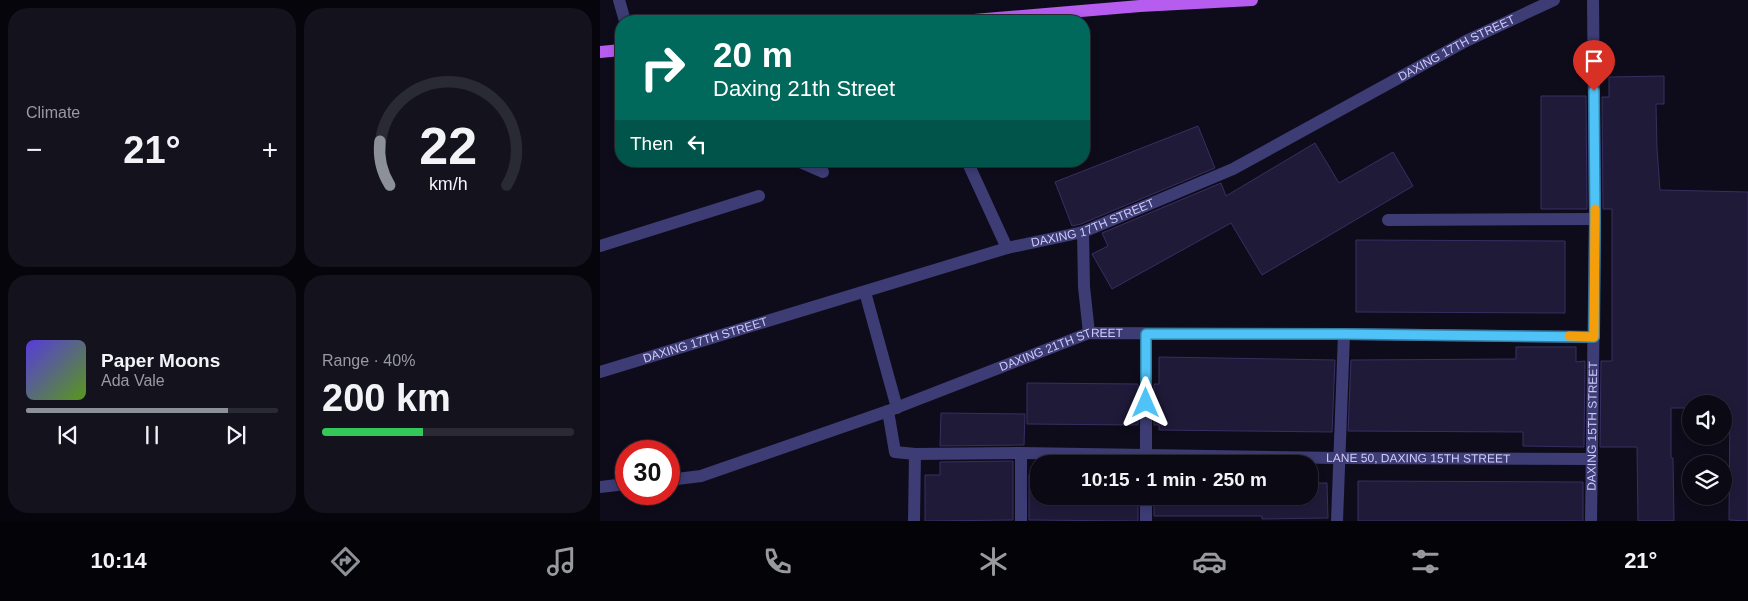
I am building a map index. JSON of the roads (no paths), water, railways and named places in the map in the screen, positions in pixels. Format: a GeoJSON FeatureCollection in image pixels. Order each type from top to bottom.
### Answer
{"type":"FeatureCollection","features":[{"type":"Feature","properties":{"kind":"main road"},"geometry":{"type":"LineString","coordinates":[[1021,15],[1140,3],[1252,0]]}},
{"type":"Feature","properties":{"kind":"main road"},"geometry":{"type":"LineString","coordinates":[[600,52],[615,51]]}},
{"type":"Feature","properties":{"kind":"street"},"geometry":{"type":"LineString","coordinates":[[619,0],[623,15]]}},
{"type":"Feature","properties":{"kind":"street","name":"DAXING 17TH STREET"},"geometry":{"type":"LineString","coordinates":[[600,372],[1007,248],[1083,232],[1233,169],[1466,41],[1554,0]]}},
{"type":"Feature","properties":{"kind":"street","name":"DAXING 15TH STREET"},"geometry":{"type":"LineString","coordinates":[[1591,521],[1595,219],[1594,0]]}},
{"type":"Feature","properties":{"kind":"street"},"geometry":{"type":"LineString","coordinates":[[812,167],[823,172]]}},
{"type":"Feature","properties":{"kind":"street"},"geometry":{"type":"LineString","coordinates":[[970,167],[1007,248]]}},
{"type":"Feature","properties":{"kind":"street"},"geometry":{"type":"LineString","coordinates":[[600,246],[759,196]]}},
{"type":"Feature","properties":{"kind":"street"},"geometry":{"type":"LineString","coordinates":[[1388,220],[1595,219]]}},
{"type":"Feature","properties":{"kind":"street"},"geometry":{"type":"LineString","coordinates":[[1083,232],[1084,287],[1089,333]]}},
{"type":"Feature","properties":{"kind":"street"},"geometry":{"type":"LineString","coordinates":[[865,292],[893,410]]}},
{"type":"Feature","properties":{"kind":"street","name":"DAXING 21TH STREET"},"geometry":{"type":"LineString","coordinates":[[680,479],[701,476],[893,410],[1089,333],[1594,337]]}},
{"type":"Feature","properties":{"kind":"street"},"geometry":{"type":"LineString","coordinates":[[1146,334],[1146,455]]}},
{"type":"Feature","properties":{"kind":"street"},"geometry":{"type":"LineString","coordinates":[[1337,521],[1344,334]]}},
{"type":"Feature","properties":{"kind":"street","name":"LANE 50, DAXING 15TH STREET"},"geometry":{"type":"LineString","coordinates":[[893,410],[894,452],[915,454],[1021,453],[1063,455]]}},
{"type":"Feature","properties":{"kind":"street"},"geometry":{"type":"LineString","coordinates":[[1021,453],[1021,521]]}},
{"type":"Feature","properties":{"kind":"street"},"geometry":{"type":"LineString","coordinates":[[914,521],[915,454]]}},
{"type":"Feature","properties":{"kind":"street","name":"LANE 50, DAXING 15TH STREET"},"geometry":{"type":"LineString","coordinates":[[1318,458],[1592,460]]}},
{"type":"Feature","properties":{"kind":"street"},"geometry":{"type":"LineString","coordinates":[[600,487],[615,485]]}},
{"type":"Feature","properties":{"kind":"street"},"geometry":{"type":"LineString","coordinates":[[1146,505],[1146,521]]}}]}
